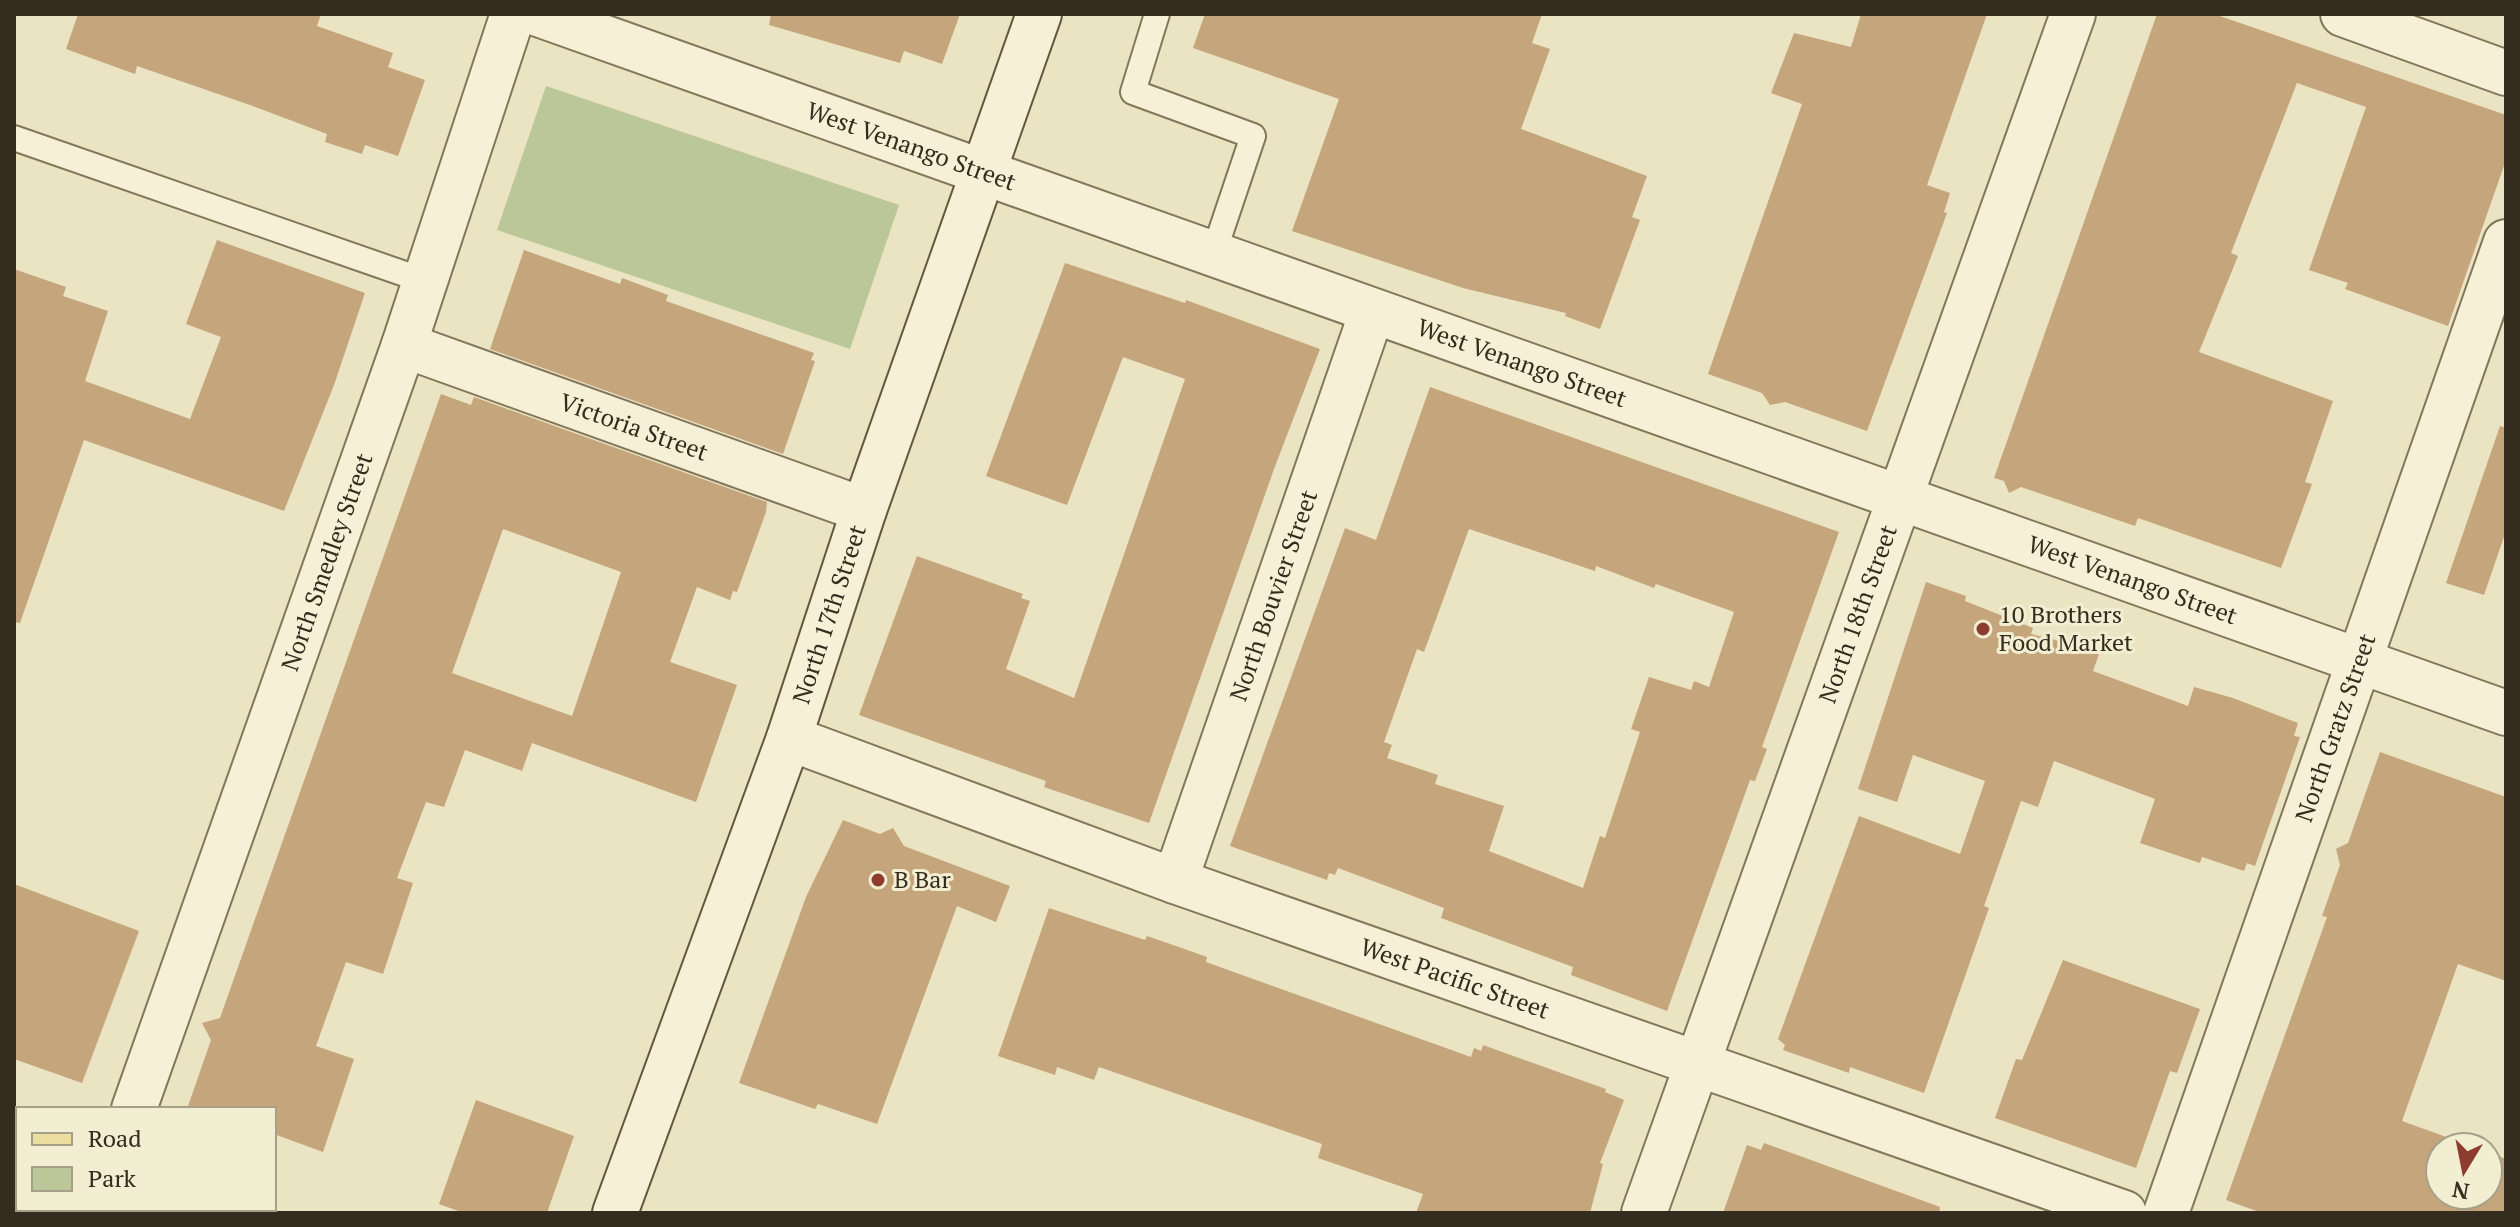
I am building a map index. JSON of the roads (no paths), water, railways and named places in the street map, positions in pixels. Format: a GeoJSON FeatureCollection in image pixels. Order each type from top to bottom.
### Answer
{"type":"FeatureCollection","features":[{"type":"Feature","properties":{"kind":"street","name":"North Smedley Street"},"geometry":{"type":"LineString","coordinates":[[135,1107],[404,345],[513,14]]}},
{"type":"Feature","properties":{"kind":"street","name":"West Venango Street"},"geometry":{"type":"LineString","coordinates":[[538,14],[1902,498],[2357,663],[2506,713]]}},
{"type":"Feature","properties":{"kind":"street","name":"North 17th Street"},"geometry":{"type":"LineString","coordinates":[[615,1213],[789,738],[864,510],[1039,14]]}},
{"type":"Feature","properties":{"kind":"street","name":"North 18th Street"},"geometry":{"type":"LineString","coordinates":[[1644,1213],[2073,14]]}},
{"type":"Feature","properties":{"kind":"street"},"geometry":{"type":"LineString","coordinates":[[2343,14],[2506,73]]}},
{"type":"Feature","properties":{"kind":"street","name":"North Gratz Street"},"geometry":{"type":"LineString","coordinates":[[2166,1213],[2506,242]]}},
{"type":"Feature","properties":{"kind":"street","name":"North Bouvier Street"},"geometry":{"type":"LineString","coordinates":[[1175,881],[1372,312]]}},
{"type":"Feature","properties":{"kind":"street","name":"Victoria Street"},"geometry":{"type":"LineString","coordinates":[[404,345],[864,510]]}},
{"type":"Feature","properties":{"kind":"street","name":"West Pacific Street"},"geometry":{"type":"LineString","coordinates":[[789,738],[1175,881],[2124,1213]]}},
{"type":"Feature","properties":{"kind":"lane"},"geometry":{"type":"LineString","coordinates":[[1157,14],[1133,92],[1253,136],[1213,255]]}},
{"type":"Feature","properties":{"kind":"lane"},"geometry":{"type":"LineString","coordinates":[[14,138],[425,281]]}},
{"type":"Feature","properties":{"kind":"place","name":"10 Brothers Food Market"},"geometry":{"type":"Point","coordinates":[1983,629]}},
{"type":"Feature","properties":{"kind":"place","name":"B Bar"},"geometry":{"type":"Point","coordinates":[878,880]}}]}
